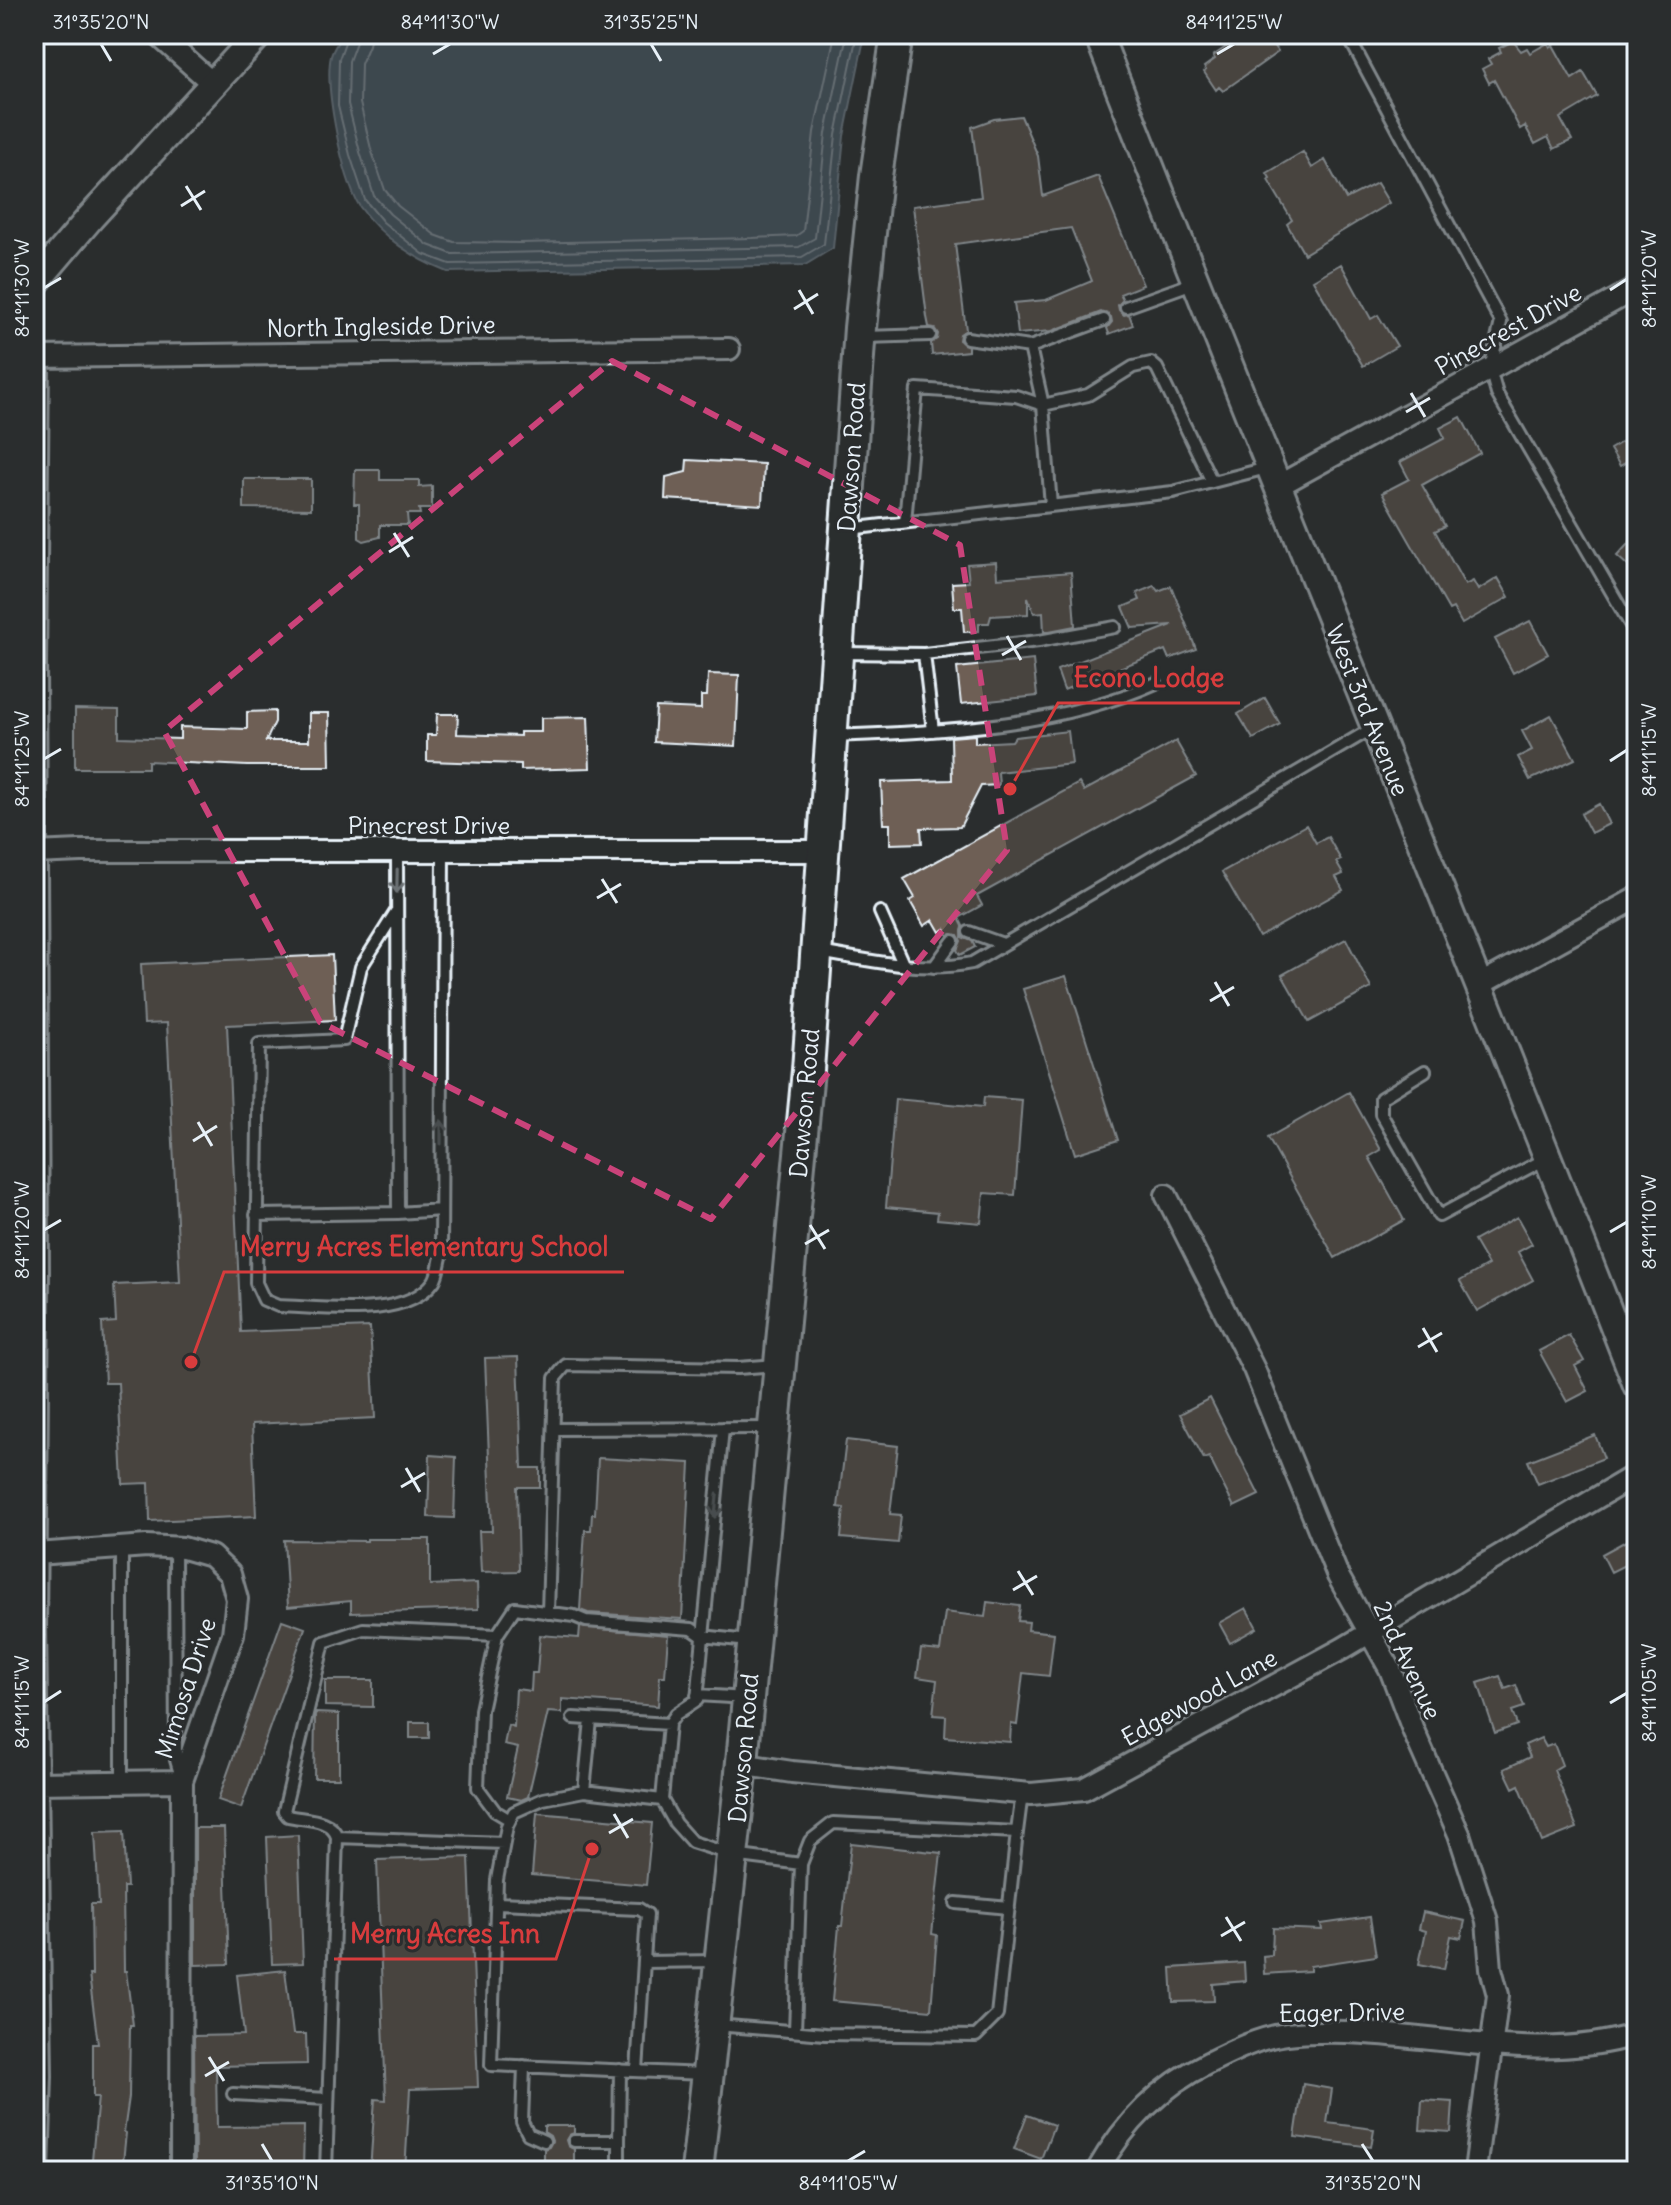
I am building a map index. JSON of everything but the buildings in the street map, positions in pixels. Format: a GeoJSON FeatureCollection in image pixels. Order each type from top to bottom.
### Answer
{"type":"FeatureCollection","features":[{"type":"Feature","properties":{"kind":"main road","name":"Dawson Road"},"geometry":{"type":"LineString","coordinates":[[697,2171],[733,1855],[808,1070],[860,337],[876,176],[897,34]]}},
{"type":"Feature","properties":{"kind":"street"},"geometry":{"type":"LineString","coordinates":[[157,34],[212,83]]}},
{"type":"Feature","properties":{"kind":"street"},"geometry":{"type":"LineString","coordinates":[[34,284],[259,34]]}},
{"type":"Feature","properties":{"kind":"street","name":"West 3rd Avenue"},"geometry":{"type":"LineString","coordinates":[[1098,34],[1549,1157],[1637,1385]]}},
{"type":"Feature","properties":{"kind":"street","name":"Pinecrest Drive"},"geometry":{"type":"LineString","coordinates":[[1274,477],[1490,369],[1637,288]]}},
{"type":"Feature","properties":{"kind":"street","name":"North Ingleside Drive"},"geometry":{"type":"LineString","coordinates":[[36,357],[729,349]]}},
{"type":"Feature","properties":{"kind":"street"},"geometry":{"type":"LineString","coordinates":[[36,357],[38,2171]]}},
{"type":"Feature","properties":{"kind":"street","name":"Pinecrest Drive"},"geometry":{"type":"LineString","coordinates":[[35,853],[823,851]]}},
{"type":"Feature","properties":{"kind":"street"},"geometry":{"type":"LineString","coordinates":[[1479,985],[1637,898]]}},
{"type":"Feature","properties":{"kind":"street","name":"2nd Avenue"},"geometry":{"type":"LineString","coordinates":[[1166,1195],[1254,1369],[1338,1576],[1390,1669],[1459,1834],[1487,1921],[1491,1969],[1498,1995],[1475,2171]]}},
{"type":"Feature","properties":{"kind":"street","name":"Edgewood Lane"},"geometry":{"type":"LineString","coordinates":[[740,1764],[792,1772],[1022,1793],[1084,1789],[1370,1632],[1637,1474]]}},
{"type":"Feature","properties":{"kind":"street","name":"Mimosa Drive"},"geometry":{"type":"LineString","coordinates":[[35,1554],[122,1547],[175,1547],[211,1556],[230,1574],[237,1599],[233,1634],[182,1781],[181,2171]]}},
{"type":"Feature","properties":{"kind":"street","name":"Mimosa Drive"},"geometry":{"type":"LineString","coordinates":[[36,1782],[182,1781]]}},
{"type":"Feature","properties":{"kind":"street","name":"Eager Drive"},"geometry":{"type":"LineString","coordinates":[[1097,2171],[1113,2142],[1135,2116],[1164,2090],[1231,2051],[1268,2038],[1287,2034],[1371,2032],[1527,2049],[1608,2044],[1637,2034]]}},
{"type":"Feature","properties":{"kind":"lane"},"geometry":{"type":"LineString","coordinates":[[1347,34],[1501,322],[1490,369],[1497,394],[1637,636]]}},
{"type":"Feature","properties":{"kind":"lane"},"geometry":{"type":"LineString","coordinates":[[1126,307],[1196,282]]}},
{"type":"Feature","properties":{"kind":"lane"},"geometry":{"type":"LineString","coordinates":[[967,338],[1030,347],[1104,320]]}},
{"type":"Feature","properties":{"kind":"lane"},"geometry":{"type":"LineString","coordinates":[[860,337],[930,335]]}},
{"type":"Feature","properties":{"kind":"lane"},"geometry":{"type":"LineString","coordinates":[[1030,347],[1043,405],[1051,506]]}},
{"type":"Feature","properties":{"kind":"lane"},"geometry":{"type":"LineString","coordinates":[[905,522],[917,389],[1016,396],[1043,405],[1088,395],[1133,367],[1151,363],[1157,368],[1212,482]]}},
{"type":"Feature","properties":{"kind":"lane"},"geometry":{"type":"LineString","coordinates":[[846,529],[1173,492],[1212,482],[1274,477]]}},
{"type":"Feature","properties":{"kind":"lane"},"geometry":{"type":"LineString","coordinates":[[837,653],[924,654],[1039,641],[1115,627]]}},
{"type":"Feature","properties":{"kind":"lane"},"geometry":{"type":"LineString","coordinates":[[924,654],[933,731]]}},
{"type":"Feature","properties":{"kind":"lane"},"geometry":{"type":"LineString","coordinates":[[831,736],[933,731],[1048,718],[1120,699],[1156,683]]}},
{"type":"Feature","properties":{"kind":"lane"},"geometry":{"type":"LineString","coordinates":[[816,952],[904,966],[951,967],[972,963],[1375,727]]}},
{"type":"Feature","properties":{"kind":"lane"},"geometry":{"type":"LineString","coordinates":[[397,851],[398,1213]]}},
{"type":"Feature","properties":{"kind":"lane"},"geometry":{"type":"LineString","coordinates":[[397,910],[361,967],[344,1040],[259,1044],[256,1283],[264,1300],[278,1306],[387,1308],[415,1299],[435,1280],[441,1257],[443,851]]}},
{"type":"Feature","properties":{"kind":"lane"},"geometry":{"type":"LineString","coordinates":[[880,912],[904,966]]}},
{"type":"Feature","properties":{"kind":"lane"},"geometry":{"type":"LineString","coordinates":[[969,932],[1003,944]]}},
{"type":"Feature","properties":{"kind":"lane"},"geometry":{"type":"LineString","coordinates":[[934,967],[953,941]]}},
{"type":"Feature","properties":{"kind":"lane"},"geometry":{"type":"LineString","coordinates":[[1425,1071],[1381,1098],[1381,1114],[1439,1216],[1549,1157]]}},
{"type":"Feature","properties":{"kind":"lane"},"geometry":{"type":"LineString","coordinates":[[256,1215],[441,1210]]}},
{"type":"Feature","properties":{"kind":"lane"},"geometry":{"type":"LineString","coordinates":[[548,1613],[555,1378],[566,1365],[738,1368],[780,1364]]}},
{"type":"Feature","properties":{"kind":"lane"},"geometry":{"type":"LineString","coordinates":[[723,1428],[697,1700],[676,1714],[669,1724],[662,1800],[675,1823],[692,1842],[733,1855],[801,1864]]}},
{"type":"Feature","properties":{"kind":"lane"},"geometry":{"type":"LineString","coordinates":[[554,1429],[774,1428]]}},
{"type":"Feature","properties":{"kind":"lane"},"geometry":{"type":"LineString","coordinates":[[122,1547],[122,1782]]}},
{"type":"Feature","properties":{"kind":"lane"},"geometry":{"type":"LineString","coordinates":[[175,1547],[176,1760],[182,1781]]}},
{"type":"Feature","properties":{"kind":"lane"},"geometry":{"type":"LineString","coordinates":[[510,1820],[495,1811],[478,1788],[481,1710],[497,1635],[515,1608],[574,1616],[586,1621],[692,1629],[702,1636],[753,1642]]}},
{"type":"Feature","properties":{"kind":"lane"},"geometry":{"type":"LineString","coordinates":[[326,2171],[337,1837],[335,1829],[329,1824],[288,1816],[284,1811],[324,1642],[363,1629],[497,1635]]}},
{"type":"Feature","properties":{"kind":"lane"},"geometry":{"type":"LineString","coordinates":[[697,1695],[748,1698]]}},
{"type":"Feature","properties":{"kind":"lane"},"geometry":{"type":"LineString","coordinates":[[573,1718],[669,1724]]}},
{"type":"Feature","properties":{"kind":"lane"},"geometry":{"type":"LineString","coordinates":[[584,1791],[591,1720]]}},
{"type":"Feature","properties":{"kind":"lane"},"geometry":{"type":"LineString","coordinates":[[662,1800],[584,1791],[543,1799],[514,1812],[497,1880],[491,2065],[708,2074]]}},
{"type":"Feature","properties":{"kind":"lane"},"geometry":{"type":"LineString","coordinates":[[713,2025],[795,2031],[976,2036],[997,2015],[1022,1793]]}},
{"type":"Feature","properties":{"kind":"lane"},"geometry":{"type":"LineString","coordinates":[[795,2031],[801,1864],[810,1841],[833,1823],[1017,1832]]}},
{"type":"Feature","properties":{"kind":"lane"},"geometry":{"type":"LineString","coordinates":[[337,1837],[504,1843]]}},
{"type":"Feature","properties":{"kind":"lane"},"geometry":{"type":"LineString","coordinates":[[498,1903],[639,1909],[647,1914],[637,2071]]}},
{"type":"Feature","properties":{"kind":"lane"},"geometry":{"type":"LineString","coordinates":[[956,1903],[1009,1908]]}},
{"type":"Feature","properties":{"kind":"lane"},"geometry":{"type":"LineString","coordinates":[[644,1962],[720,1961]]}},
{"type":"Feature","properties":{"kind":"lane"},"geometry":{"type":"LineString","coordinates":[[524,2066],[522,2122],[528,2134],[544,2141]]}},
{"type":"Feature","properties":{"kind":"lane"},"geometry":{"type":"LineString","coordinates":[[619,2171],[620,2070]]}},
{"type":"Feature","properties":{"kind":"lane"},"geometry":{"type":"LineString","coordinates":[[233,2094],[328,2099]]}},
{"type":"Feature","properties":{"kind":"lane"},"geometry":{"type":"LineString","coordinates":[[574,2141],[619,2141]]}},
{"type":"Feature","properties":{"kind":"highlighted area"},"geometry":{"type":"Polygon","coordinates":[[[612,361],[960,545],[1007,850],[711,1219],[320,1022],[164,731],[612,361]]]}},
{"type":"Feature","properties":{"kind":"water"},"geometry":{"type":"Polygon","coordinates":[[[342,34],[865,34],[844,136],[833,248],[805,265],[448,272],[436,267],[411,254],[368,218],[347,177],[330,89],[331,56],[342,34]]]}},
{"type":"Feature","properties":{"kind":"place","name":"Econo Lodge"},"geometry":{"type":"Point","coordinates":[1010,789]}},
{"type":"Feature","properties":{"kind":"place","name":"Merry Acres Elementary School"},"geometry":{"type":"Point","coordinates":[191,1362]}},
{"type":"Feature","properties":{"kind":"place","name":"Merry Acres Inn"},"geometry":{"type":"Point","coordinates":[592,1849]}}]}
